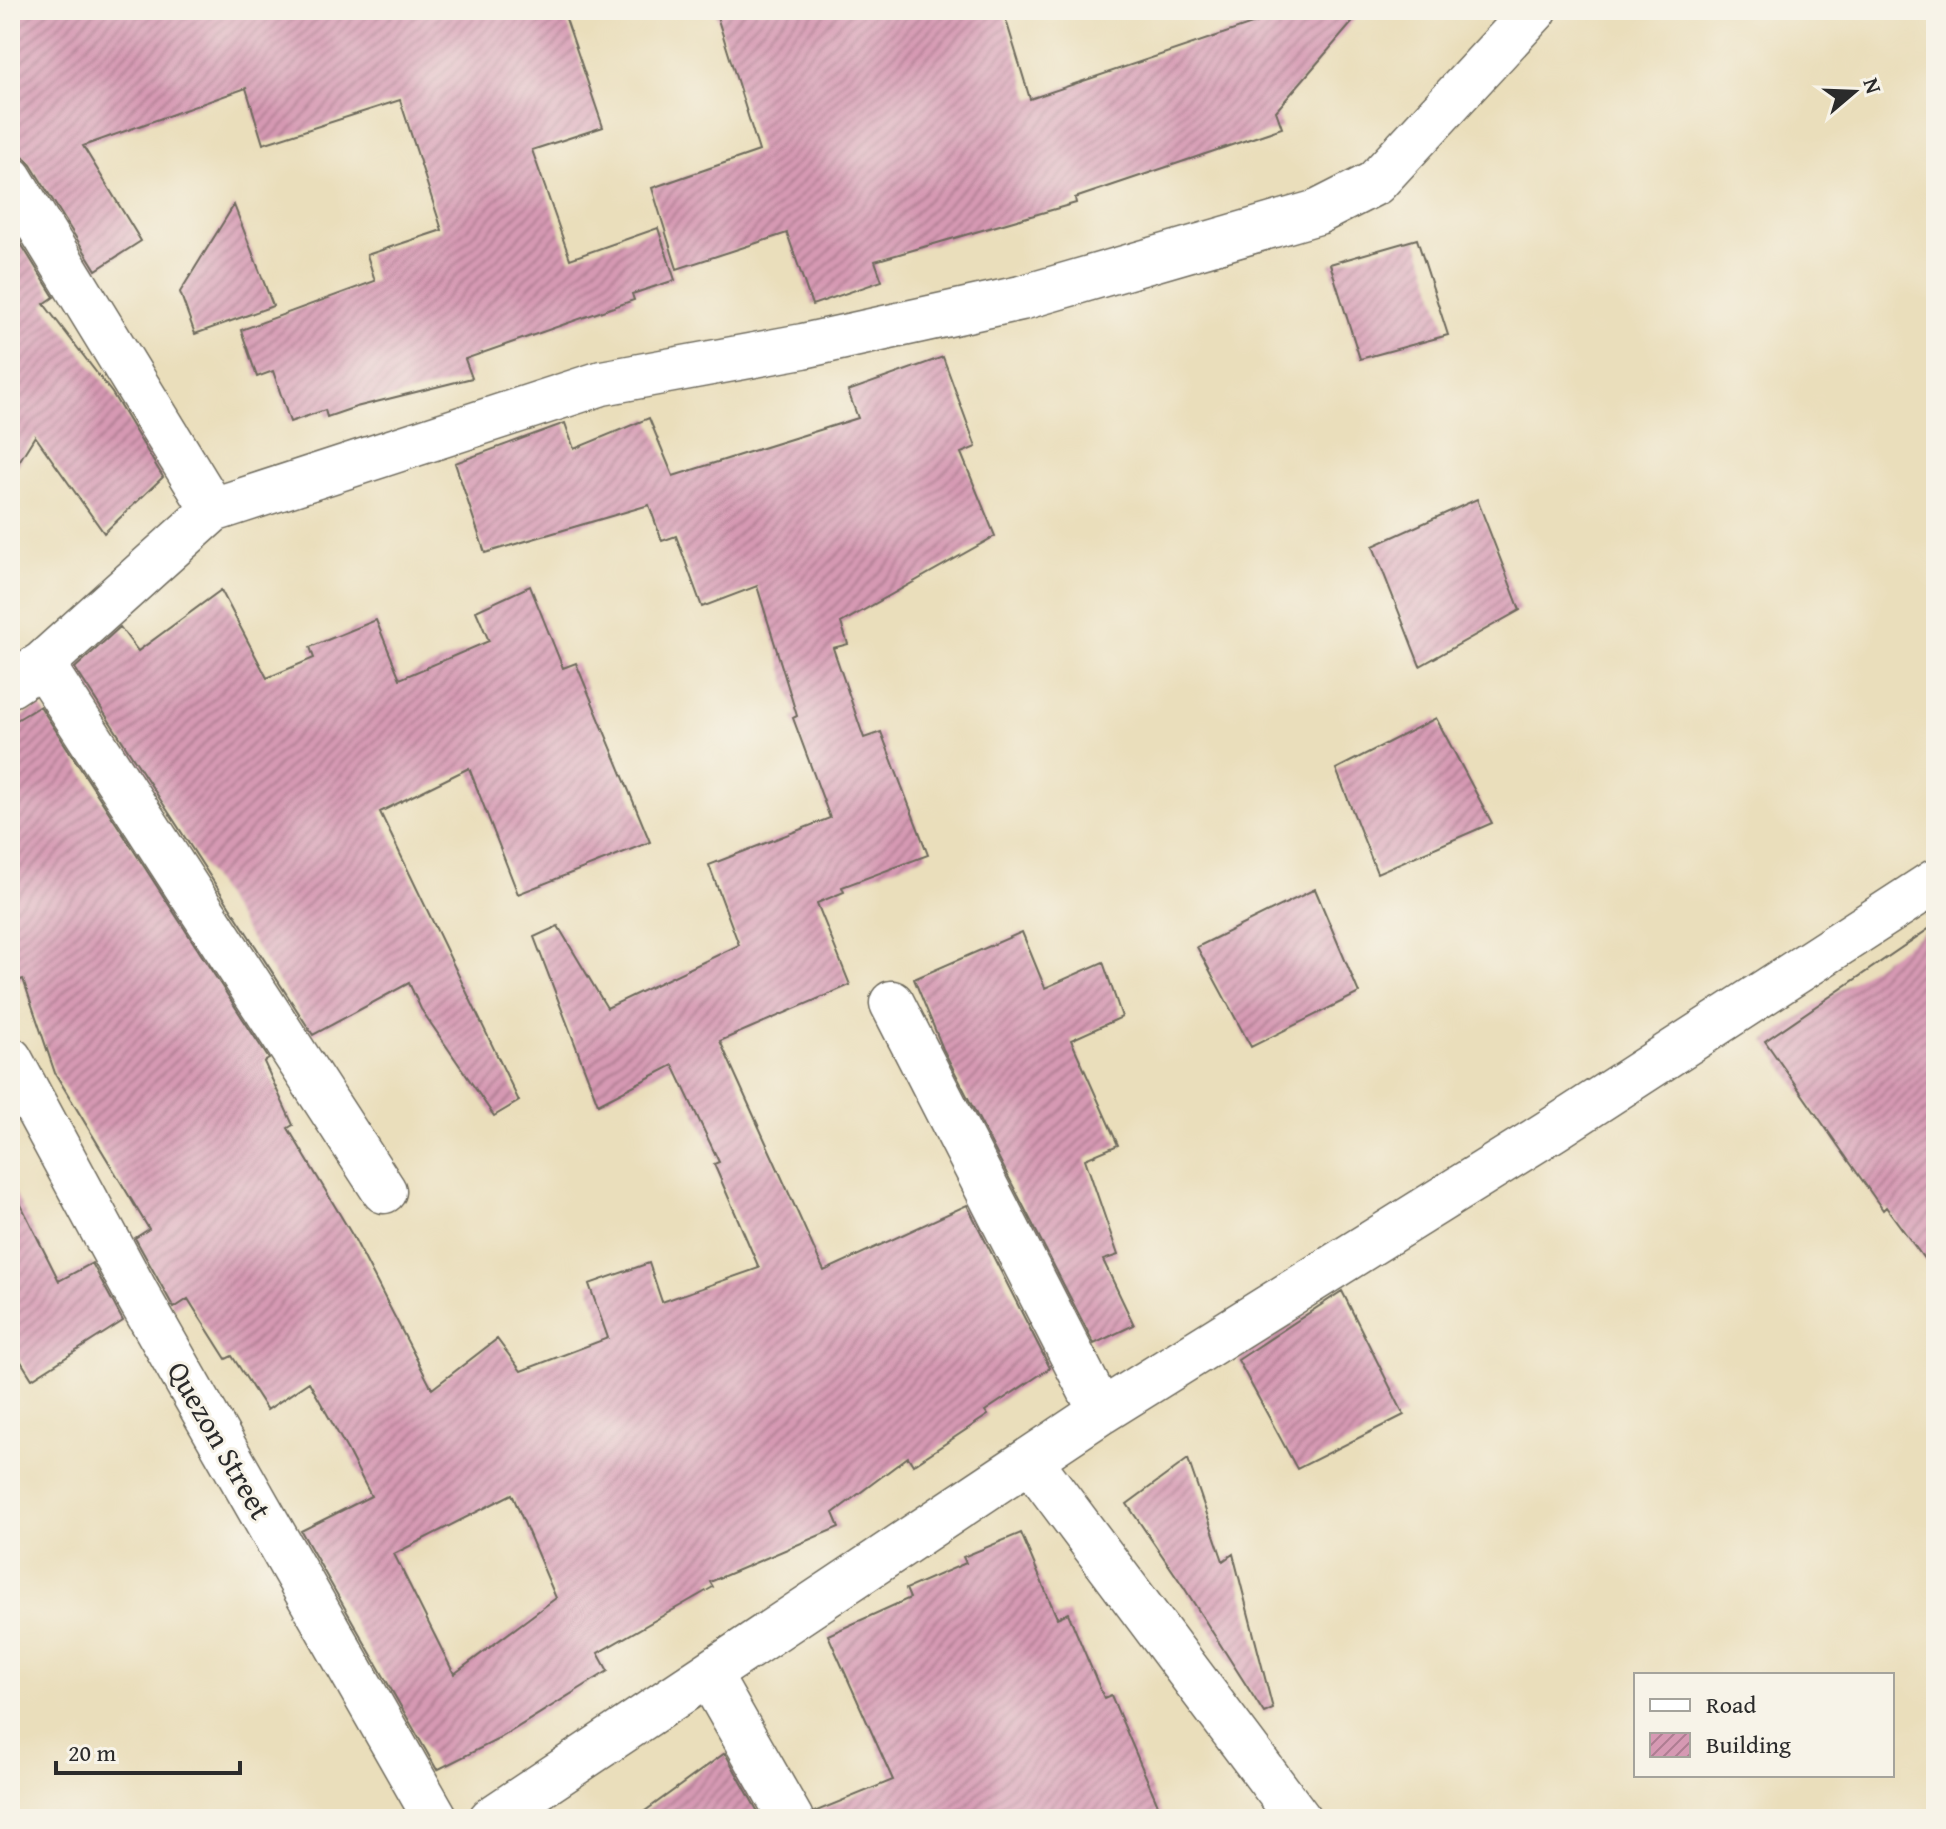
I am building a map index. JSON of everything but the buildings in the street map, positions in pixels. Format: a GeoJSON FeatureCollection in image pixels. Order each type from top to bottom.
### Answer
{"type":"FeatureCollection","features":[{"type":"Feature","properties":{"kind":"street"},"geometry":{"type":"LineString","coordinates":[[384,1191],[26,674],[213,510],[602,383],[803,346],[1021,298],[1318,212],[1375,183],[1535,10]]}},
{"type":"Feature","properties":{"kind":"street"},"geometry":{"type":"LineString","coordinates":[[10,178],[213,510]]}},
{"type":"Feature","properties":{"kind":"street"},"geometry":{"type":"LineString","coordinates":[[491,1819],[1101,1412],[1541,1137],[1936,881]]}},
{"type":"Feature","properties":{"kind":"street"},"geometry":{"type":"LineString","coordinates":[[892,1003],[1101,1412]]}},
{"type":"Feature","properties":{"kind":"street","name":"Quezon Street"},"geometry":{"type":"LineString","coordinates":[[10,1059],[138,1296],[436,1819]]}},
{"type":"Feature","properties":{"kind":"street"},"geometry":{"type":"LineString","coordinates":[[1030,1460],[1299,1819]]}},
{"type":"Feature","properties":{"kind":"street"},"geometry":{"type":"LineString","coordinates":[[709,1675],[791,1819]]}}]}
